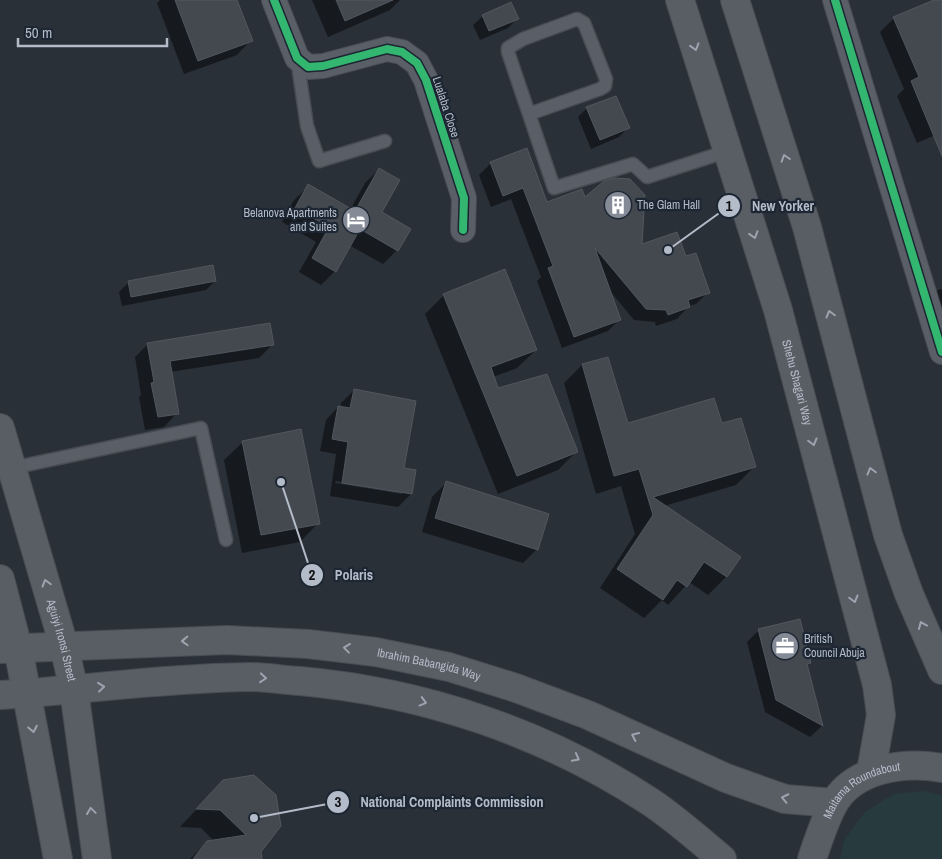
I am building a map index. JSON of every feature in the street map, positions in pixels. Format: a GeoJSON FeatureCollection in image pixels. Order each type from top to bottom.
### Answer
{"type":"FeatureCollection","features":[{"type":"Feature","properties":{"kind":"main road","name":"Shehu Shagari Way"},"geometry":{"type":"LineString","coordinates":[[680,0],[778,310],[877,685],[881,715],[871,772]]}},
{"type":"Feature","properties":{"kind":"main road"},"geometry":{"type":"LineString","coordinates":[[734,0],[807,227],[888,535],[909,594],[942,670]]}},
{"type":"Feature","properties":{"kind":"main road","name":"Aguiyi Ironsi Street"},"geometry":{"type":"LineString","coordinates":[[0,428],[64,646],[74,690],[97,859]]}},
{"type":"Feature","properties":{"kind":"main road"},"geometry":{"type":"LineString","coordinates":[[0,579],[13,694],[58,859]]}},
{"type":"Feature","properties":{"kind":"main road","name":"Ibrahim Babangida Way"},"geometry":{"type":"LineString","coordinates":[[9,648],[228,640],[308,644],[376,652],[449,668],[516,688],[588,715],[726,778],[785,799],[834,803]]}},
{"type":"Feature","properties":{"kind":"main road"},"geometry":{"type":"LineString","coordinates":[[13,694],[74,690],[168,680],[252,677],[331,684],[420,701],[485,720],[530,736],[572,756],[651,802],[722,859]]}},
{"type":"Feature","properties":{"kind":"main road","name":"Maitama Roundabout"},"geometry":{"type":"LineString","coordinates":[[812,859],[819,836],[834,803],[848,787],[871,772],[897,766],[924,765],[942,768]]}},
{"type":"Feature","properties":{"kind":"street"},"geometry":{"type":"LineString","coordinates":[[274,0],[296,58]]}},
{"type":"Feature","properties":{"kind":"street"},"geometry":{"type":"LineString","coordinates":[[835,0],[942,352]]}},
{"type":"Feature","properties":{"kind":"street","name":"Lualaba Close"},"geometry":{"type":"LineString","coordinates":[[296,58],[308,67],[323,66],[387,49],[402,52],[417,62],[426,80],[464,198],[463,230]]}},
{"type":"Feature","properties":{"kind":"lane"},"geometry":{"type":"LineString","coordinates":[[529,114],[605,86],[606,79],[584,23],[581,20],[571,20],[523,39],[508,48],[508,52],[554,188],[633,164],[646,178],[728,151]]}},
{"type":"Feature","properties":{"kind":"lane"},"geometry":{"type":"LineString","coordinates":[[296,58],[307,126],[319,161],[385,141]]}},
{"type":"Feature","properties":{"kind":"lane"},"geometry":{"type":"LineString","coordinates":[[12,468],[201,428],[226,540]]}},
{"type":"Feature","properties":{"kind":"green space"},"geometry":{"type":"Polygon","coordinates":[[[922,791],[942,795],[942,859],[840,859],[844,840],[865,812],[894,794],[922,791]]]}},
{"type":"Feature","properties":{"kind":"building"},"geometry":{"type":"Polygon","coordinates":[[[175,0],[237,0],[253,41],[198,61],[175,0]]]}},
{"type":"Feature","properties":{"kind":"building"},"geometry":{"type":"Polygon","coordinates":[[[336,0],[393,0],[345,21],[336,0]]]}},
{"type":"Feature","properties":{"kind":"building"},"geometry":{"type":"Polygon","coordinates":[[[934,0],[942,0],[942,156],[911,81],[919,77],[893,17],[934,0]]]}},
{"type":"Feature","properties":{"kind":"building"},"geometry":{"type":"Polygon","coordinates":[[[511,2],[519,19],[489,31],[482,15],[511,2]]]}},
{"type":"Feature","properties":{"kind":"building"},"geometry":{"type":"Polygon","coordinates":[[[616,96],[630,128],[600,140],[586,107],[616,96]]]}},
{"type":"Feature","properties":{"kind":"building"},"geometry":{"type":"Polygon","coordinates":[[[527,148],[547,202],[582,189],[585,197],[604,181],[615,178],[630,179],[645,195],[642,244],[677,232],[686,256],[696,253],[710,293],[688,300],[690,307],[668,315],[666,310],[646,309],[595,248],[621,320],[574,337],[548,268],[553,266],[523,188],[503,196],[490,162],[527,148]]]}},
{"type":"Feature","properties":{"kind":"building","name":"Belanova Apartments and Suites"},"geometry":{"type":"Polygon","coordinates":[[[379,168],[400,180],[382,212],[411,229],[398,251],[360,229],[336,272],[312,258],[329,227],[295,208],[308,184],[355,211],[379,168]]]}},
{"type":"Feature","properties":{"kind":"building"},"geometry":{"type":"Polygon","coordinates":[[[213,265],[216,281],[131,297],[128,281],[213,265]]]}},
{"type":"Feature","properties":{"kind":"building"},"geometry":{"type":"Polygon","coordinates":[[[505,269],[537,350],[491,367],[498,388],[547,374],[578,452],[517,476],[443,294],[505,269]]]}},
{"type":"Feature","properties":{"kind":"building"},"geometry":{"type":"Polygon","coordinates":[[[270,323],[274,345],[170,361],[179,414],[158,417],[151,383],[154,382],[147,343],[270,323]]]}},
{"type":"Feature","properties":{"kind":"building"},"geometry":{"type":"Polygon","coordinates":[[[608,357],[628,423],[714,398],[722,423],[741,418],[756,467],[653,497],[741,557],[727,577],[704,562],[687,587],[677,580],[663,600],[617,569],[653,515],[639,469],[614,476],[582,364],[608,357]]]}},
{"type":"Feature","properties":{"kind":"building"},"geometry":{"type":"Polygon","coordinates":[[[354,389],[416,401],[404,468],[416,470],[412,494],[342,483],[348,442],[332,439],[338,406],[350,408],[354,389]]]}},
{"type":"Feature","properties":{"kind":"building"},"geometry":{"type":"Polygon","coordinates":[[[301,429],[320,524],[261,535],[242,441],[301,429]]]}},
{"type":"Feature","properties":{"kind":"building"},"geometry":{"type":"Polygon","coordinates":[[[446,481],[549,514],[538,550],[435,518],[446,481]]]}},
{"type":"Feature","properties":{"kind":"building"},"geometry":{"type":"Polygon","coordinates":[[[800,619],[811,663],[807,664],[823,726],[776,700],[758,629],[800,619]]]}},
{"type":"Feature","properties":{"kind":"building"},"geometry":{"type":"Polygon","coordinates":[[[254,775],[276,795],[281,826],[261,852],[262,859],[193,859],[207,841],[246,835],[220,810],[196,809],[223,780],[254,775]]]}},
{"type":"Feature","properties":{"kind":"cycle path"},"geometry":{"type":"LineString","coordinates":[[274,0],[297,58],[308,67],[323,66],[387,49],[402,52],[417,63],[426,80],[464,198],[463,230]]}},
{"type":"Feature","properties":{"kind":"cycle path"},"geometry":{"type":"LineString","coordinates":[[835,0],[942,352]]}},
{"type":"Feature","properties":{"kind":"place","name":"The Glam Hall"},"geometry":{"type":"Point","coordinates":[618,205]}},
{"type":"Feature","properties":{"kind":"place","name":"Belanova Apartments and Suites"},"geometry":{"type":"Point","coordinates":[356,220]}},
{"type":"Feature","properties":{"kind":"place","name":"New Yorker"},"geometry":{"type":"Point","coordinates":[668,250]}},
{"type":"Feature","properties":{"kind":"place","name":"Polaris"},"geometry":{"type":"Point","coordinates":[281,482]}},
{"type":"Feature","properties":{"kind":"place","name":"British Council Abuja"},"geometry":{"type":"Point","coordinates":[785,646]}},
{"type":"Feature","properties":{"kind":"place","name":"National Complaints Commission"},"geometry":{"type":"Point","coordinates":[254,818]}}]}
